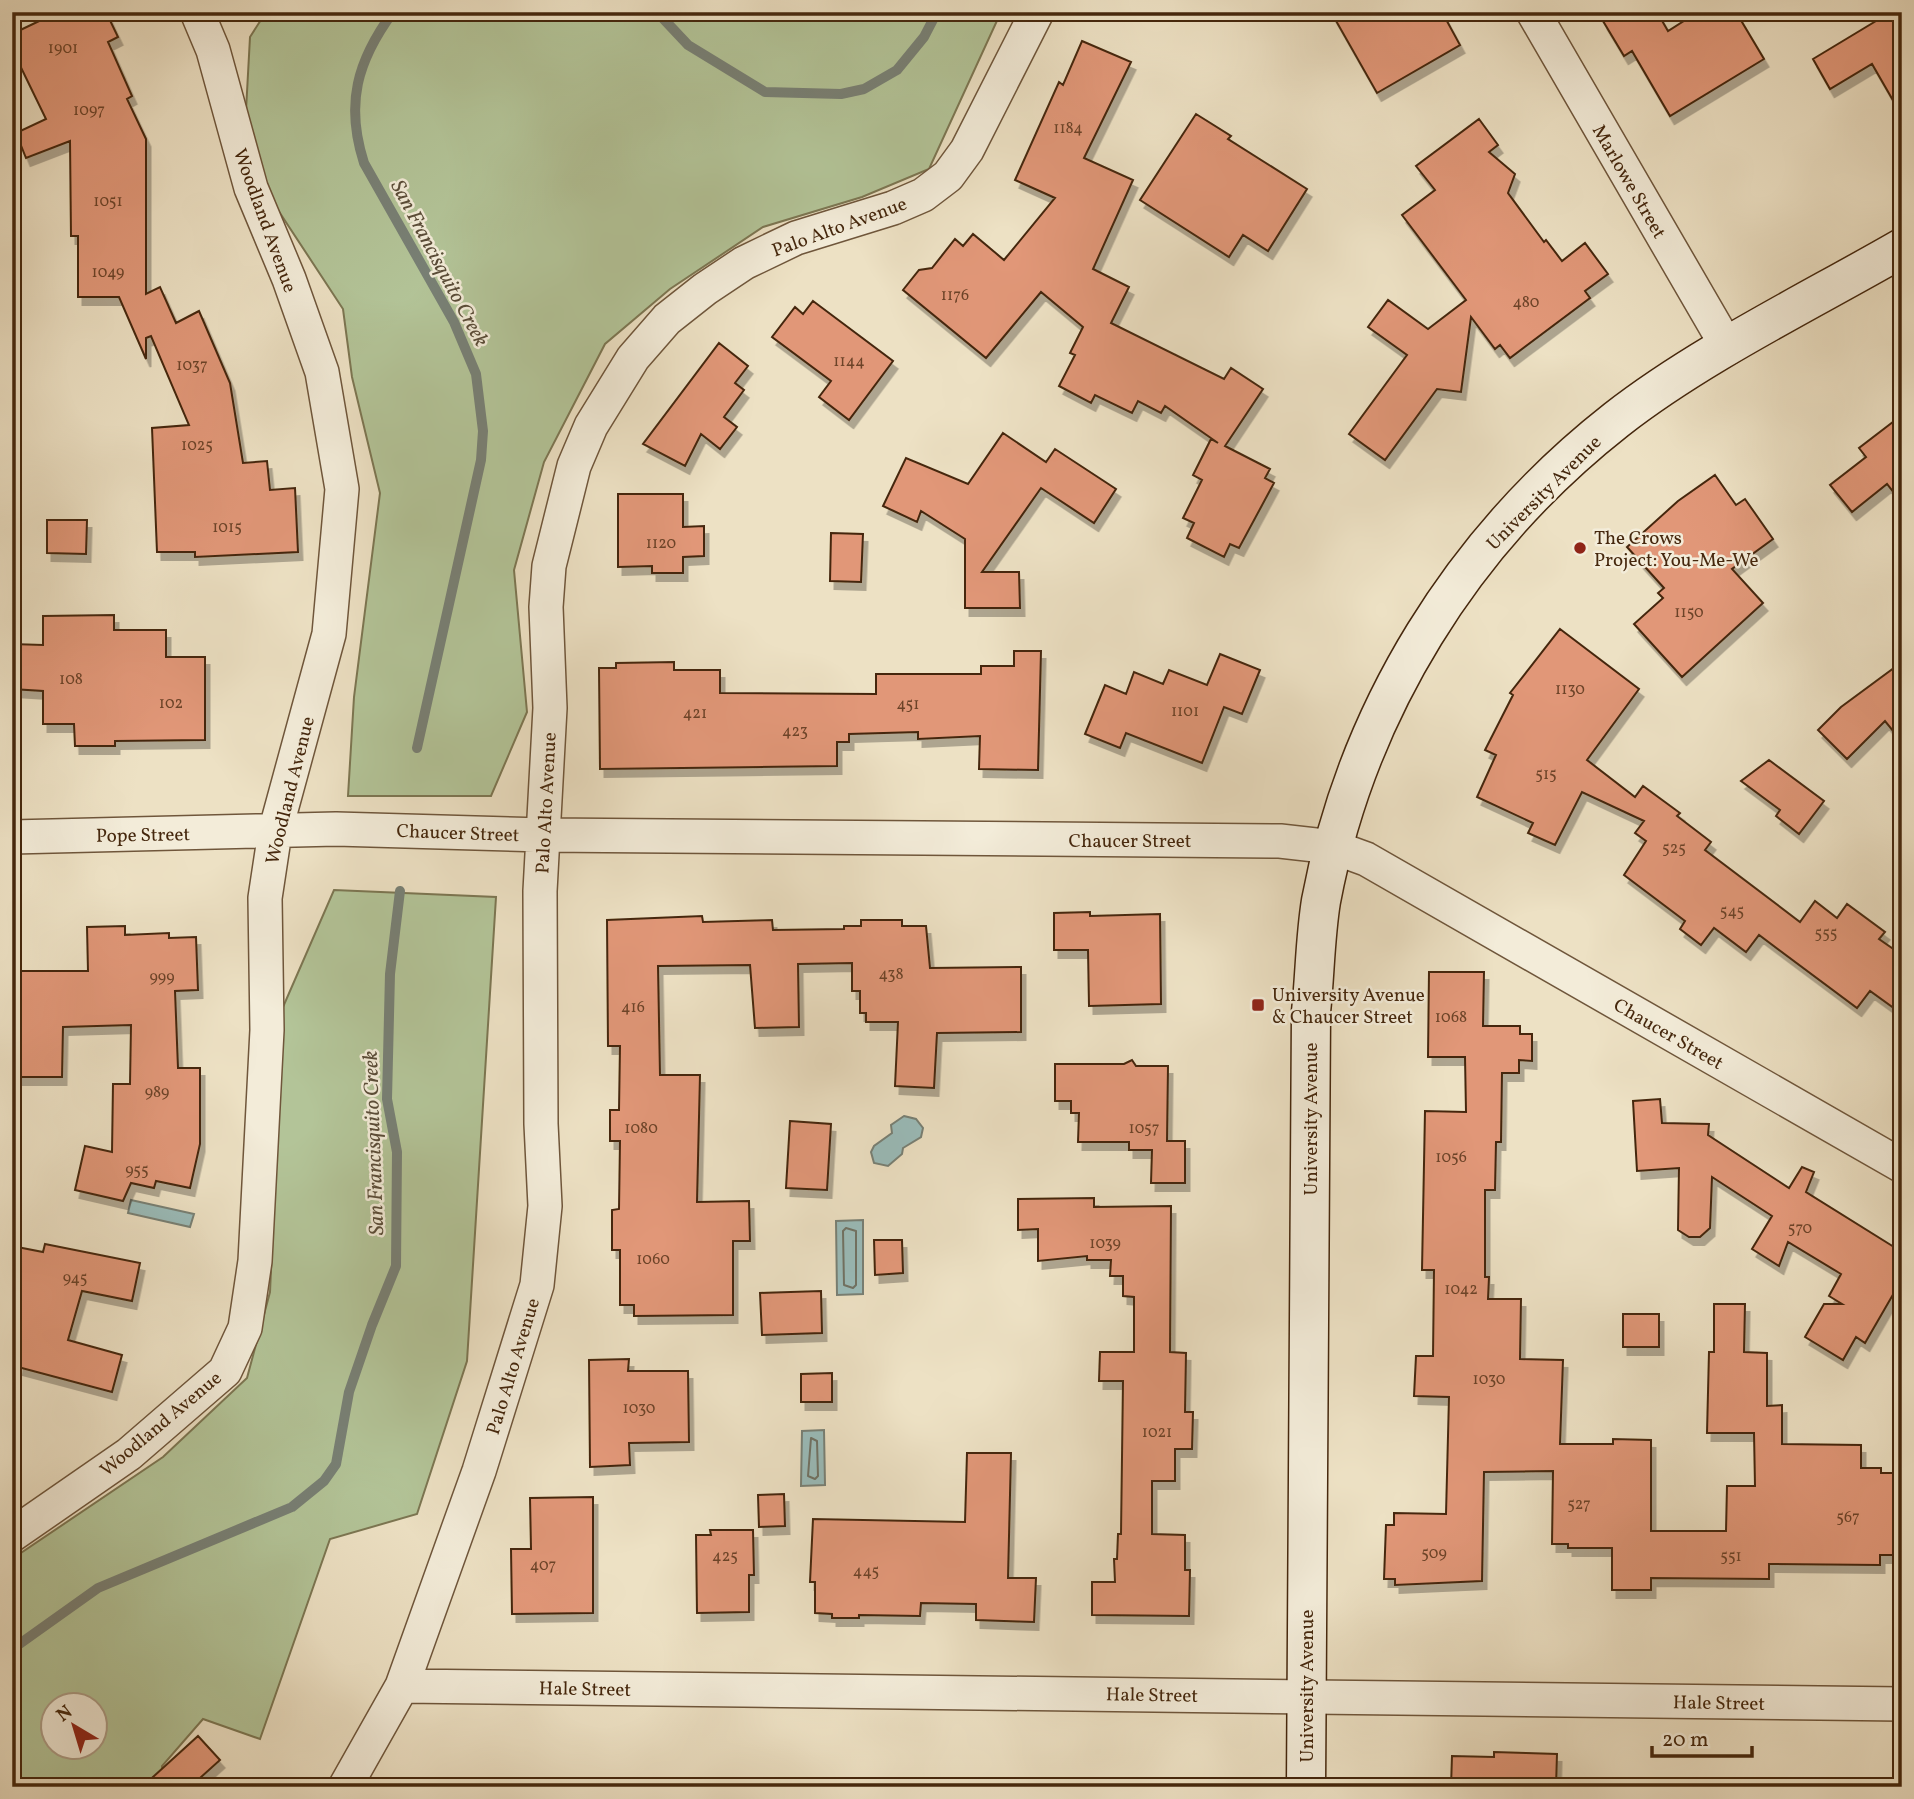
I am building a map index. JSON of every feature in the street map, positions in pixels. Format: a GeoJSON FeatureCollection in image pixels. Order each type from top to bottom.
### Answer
{"type":"FeatureCollection","features":[{"type":"Feature","properties":{"kind":"main road","name":"University Avenue"},"geometry":{"type":"LineString","coordinates":[[1306,1787],[1311,1012],[1321,904],[1333,847],[1367,744],[1392,690],[1426,630],[1489,543],[1573,457],[1617,419],[1728,348],[1902,248]]}},
{"type":"Feature","properties":{"kind":"street","name":"Palo Alto Avenue"},"geometry":{"type":"LineString","coordinates":[[345,1787],[402,1686],[480,1471],[537,1285],[545,1206],[541,1124],[540,891],[550,708],[545,632],[549,566],[574,466],[591,426],[632,358],[667,319],[705,289],[744,263],[796,238],[893,208],[923,195],[948,176],[967,150],[1037,12]]}},
{"type":"Feature","properties":{"kind":"street","name":"Marlowe Street"},"geometry":{"type":"LineString","coordinates":[[1534,12],[1728,348]]}},
{"type":"Feature","properties":{"kind":"street","name":"Woodland Avenue"},"geometry":{"type":"LineString","coordinates":[[12,1535],[129,1454],[225,1371],[245,1328],[255,1261],[267,1030],[265,898],[275,832],[329,634],[342,489],[322,372],[251,188],[210,18]]}},
{"type":"Feature","properties":{"kind":"street","name":"Chaucer Street"},"geometry":{"type":"LineString","coordinates":[[275,832],[336,829],[543,835],[1280,841],[1333,847],[1366,859],[1902,1167]]}},
{"type":"Feature","properties":{"kind":"street","name":"Pope Street"},"geometry":{"type":"LineString","coordinates":[[12,837],[275,832]]}},
{"type":"Feature","properties":{"kind":"street","name":"Hale Street"},"geometry":{"type":"LineString","coordinates":[[402,1686],[1902,1703]]}},
{"type":"Feature","properties":{"kind":"green space"},"geometry":{"type":"Polygon","coordinates":[[[266,12],[1001,12],[929,169],[862,197],[763,227],[670,289],[605,344],[544,462],[514,570],[527,712],[491,796],[348,796],[354,697],[380,493],[352,377],[343,309],[276,207],[245,129],[250,37],[266,12]]]}},
{"type":"Feature","properties":{"kind":"green space"},"geometry":{"type":"Polygon","coordinates":[[[334,890],[496,897],[467,1361],[417,1514],[330,1539],[260,1739],[203,1719],[162,1766],[163,1787],[12,1787],[12,1559],[163,1457],[247,1378],[270,1292],[283,1007],[334,890]]]}},
{"type":"Feature","properties":{"kind":"water"},"geometry":{"type":"Polygon","coordinates":[[[904,1116],[916,1119],[923,1128],[921,1137],[903,1148],[902,1154],[888,1166],[874,1163],[871,1152],[874,1146],[892,1133],[891,1125],[904,1116]]]}},
{"type":"Feature","properties":{"kind":"water"},"geometry":{"type":"Polygon","coordinates":[[[131,1200],[194,1214],[190,1227],[128,1213],[131,1200]]]}},
{"type":"Feature","properties":{"kind":"water"},"geometry":{"type":"Polygon","coordinates":[[[863,1220],[863,1294],[837,1295],[836,1221],[863,1220]]]}},
{"type":"Feature","properties":{"kind":"water"},"geometry":{"type":"Polygon","coordinates":[[[824,1430],[825,1485],[801,1486],[802,1431],[824,1430]]]}},
{"type":"Feature","properties":{"kind":"building"},"geometry":{"type":"Polygon","coordinates":[[[58,12],[106,12],[118,37],[108,42],[132,96],[127,99],[146,139],[146,294],[160,287],[176,323],[199,311],[230,383],[243,463],[267,461],[270,490],[295,488],[298,552],[195,557],[195,552],[157,552],[152,428],[189,425],[151,336],[146,338],[146,359],[119,297],[78,297],[78,236],[71,236],[70,141],[26,158],[16,133],[46,119],[12,49],[12,34],[58,12]]]}},
{"type":"Feature","properties":{"kind":"building"},"geometry":{"type":"Polygon","coordinates":[[[1331,12],[1442,12],[1460,45],[1377,93],[1331,12]]]}},
{"type":"Feature","properties":{"kind":"building"},"geometry":{"type":"Polygon","coordinates":[[[1618,12],[1657,12],[1668,31],[1698,12],[1736,12],[1764,59],[1670,116],[1632,51],[1624,56],[1603,21],[1618,12]]]}},
{"type":"Feature","properties":{"kind":"building"},"geometry":{"type":"Polygon","coordinates":[[[1891,12],[1902,12],[1902,116],[1872,64],[1830,89],[1813,59],[1891,12]]]}},
{"type":"Feature","properties":{"kind":"building"},"geometry":{"type":"Polygon","coordinates":[[[1082,41],[1131,62],[1084,158],[1133,180],[1093,269],[1129,287],[1111,323],[1224,379],[1231,368],[1263,389],[1225,446],[1270,469],[1265,478],[1274,483],[1239,548],[1230,544],[1224,557],[1187,538],[1194,523],[1183,518],[1202,480],[1193,475],[1211,439],[1218,443],[1165,406],[1161,413],[1138,401],[1132,413],[1095,395],[1091,403],[1059,386],[1075,355],[1070,353],[1083,327],[1041,292],[986,358],[903,290],[919,270],[932,268],[955,239],[963,246],[973,234],[1004,260],[1055,198],[1015,180],[1059,82],[1063,85],[1082,41]]]}},
{"type":"Feature","properties":{"kind":"building"},"geometry":{"type":"Polygon","coordinates":[[[1196,114],[1231,136],[1228,139],[1307,189],[1268,251],[1243,235],[1229,257],[1140,200],[1196,114]]]}},
{"type":"Feature","properties":{"kind":"building"},"geometry":{"type":"Polygon","coordinates":[[[1479,119],[1498,145],[1489,152],[1515,174],[1508,193],[1544,242],[1546,240],[1562,261],[1585,243],[1608,274],[1585,291],[1590,298],[1510,358],[1500,345],[1495,349],[1471,317],[1461,392],[1437,389],[1385,460],[1349,434],[1407,355],[1368,327],[1388,300],[1428,329],[1466,300],[1402,215],[1435,190],[1416,166],[1479,119]]]}},
{"type":"Feature","properties":{"kind":"building"},"geometry":{"type":"Polygon","coordinates":[[[813,301],[893,361],[849,420],[819,397],[831,381],[772,337],[795,307],[803,314],[813,301]]]}},
{"type":"Feature","properties":{"kind":"building"},"geometry":{"type":"Polygon","coordinates":[[[719,343],[748,366],[735,383],[744,390],[724,417],[737,427],[720,449],[701,434],[685,466],[643,444],[719,343]]]}},
{"type":"Feature","properties":{"kind":"building"},"geometry":{"type":"Polygon","coordinates":[[[1902,415],[1902,503],[1887,484],[1852,512],[1830,485],[1866,457],[1859,448],[1902,415]]]}},
{"type":"Feature","properties":{"kind":"building"},"geometry":{"type":"Polygon","coordinates":[[[1003,433],[1046,462],[1055,449],[1116,489],[1094,523],[1041,488],[982,572],[1019,572],[1020,608],[965,608],[965,539],[921,511],[917,522],[883,506],[906,458],[968,484],[1003,433]]]}},
{"type":"Feature","properties":{"kind":"building"},"geometry":{"type":"Polygon","coordinates":[[[1715,475],[1736,505],[1745,499],[1773,539],[1732,569],[1763,603],[1682,677],[1634,624],[1663,598],[1658,593],[1664,588],[1627,547],[1678,501],[1715,475]]]}},
{"type":"Feature","properties":{"kind":"building"},"geometry":{"type":"Polygon","coordinates":[[[618,494],[683,494],[683,527],[704,526],[704,556],[683,557],[683,573],[652,573],[652,566],[618,567],[618,494]]]}},
{"type":"Feature","properties":{"kind":"building"},"geometry":{"type":"Polygon","coordinates":[[[47,520],[87,520],[86,554],[47,553],[47,520]]]}},
{"type":"Feature","properties":{"kind":"building"},"geometry":{"type":"Polygon","coordinates":[[[831,533],[863,534],[861,582],[830,581],[831,533]]]}},
{"type":"Feature","properties":{"kind":"building"},"geometry":{"type":"Polygon","coordinates":[[[114,615],[114,630],[166,630],[166,657],[205,657],[205,740],[115,741],[115,746],[75,746],[74,724],[43,724],[43,691],[12,689],[12,644],[43,645],[43,616],[114,615]]]}},
{"type":"Feature","properties":{"kind":"building"},"geometry":{"type":"Polygon","coordinates":[[[1560,629],[1639,689],[1587,760],[1635,797],[1643,786],[1680,813],[1677,816],[1711,842],[1705,850],[1800,922],[1815,901],[1837,918],[1847,904],[1885,932],[1879,939],[1902,955],[1902,1014],[1870,991],[1857,1008],[1759,935],[1746,952],[1714,928],[1701,945],[1680,929],[1685,921],[1624,875],[1646,841],[1635,833],[1644,821],[1582,792],[1555,845],[1528,833],[1533,823],[1477,797],[1496,755],[1485,750],[1513,695],[1510,693],[1560,629]]]}},
{"type":"Feature","properties":{"kind":"building"},"geometry":{"type":"Polygon","coordinates":[[[1014,651],[1041,651],[1038,770],[979,769],[980,736],[918,739],[918,732],[849,734],[849,742],[837,742],[837,766],[600,769],[599,668],[616,668],[616,663],[674,662],[674,670],[720,670],[720,693],[876,694],[876,674],[981,674],[981,666],[1014,666],[1014,651]]]}},
{"type":"Feature","properties":{"kind":"building"},"geometry":{"type":"Polygon","coordinates":[[[1220,654],[1260,670],[1242,714],[1224,707],[1202,763],[1126,733],[1120,748],[1085,734],[1105,685],[1126,694],[1134,672],[1163,684],[1169,670],[1207,685],[1220,654]]]}},
{"type":"Feature","properties":{"kind":"building"},"geometry":{"type":"Polygon","coordinates":[[[1902,662],[1902,742],[1885,721],[1847,759],[1818,730],[1841,707],[1902,662]]]}},
{"type":"Feature","properties":{"kind":"building"},"geometry":{"type":"Polygon","coordinates":[[[1769,760],[1824,801],[1799,834],[1776,816],[1780,810],[1741,781],[1769,760]]]}},
{"type":"Feature","properties":{"kind":"building"},"geometry":{"type":"Polygon","coordinates":[[[1090,912],[1090,916],[1160,914],[1161,1004],[1089,1006],[1088,950],[1054,950],[1054,913],[1090,912]]]}},
{"type":"Feature","properties":{"kind":"building"},"geometry":{"type":"Polygon","coordinates":[[[702,916],[703,922],[772,920],[773,930],[844,929],[844,926],[861,926],[861,920],[902,920],[902,926],[926,926],[930,968],[1021,967],[1021,1032],[937,1033],[934,1088],[895,1086],[898,1022],[866,1022],[866,1013],[860,1013],[860,991],[852,991],[852,963],[798,964],[799,1027],[755,1028],[750,965],[658,966],[660,1075],[700,1075],[697,1202],[749,1201],[750,1241],[733,1241],[733,1315],[634,1316],[634,1305],[620,1305],[620,1250],[612,1250],[612,1210],[619,1209],[620,1141],[610,1141],[610,1110],[619,1110],[620,1046],[608,1046],[607,920],[702,916]]]}},
{"type":"Feature","properties":{"kind":"building"},"geometry":{"type":"Polygon","coordinates":[[[125,926],[125,935],[169,933],[169,938],[196,937],[198,990],[175,991],[178,1068],[200,1068],[200,1144],[190,1188],[156,1181],[154,1188],[131,1183],[123,1201],[75,1190],[85,1146],[112,1152],[113,1084],[130,1084],[131,1025],[63,1027],[62,1077],[12,1077],[12,971],[88,971],[87,927],[125,926]]]}},
{"type":"Feature","properties":{"kind":"building"},"geometry":{"type":"Polygon","coordinates":[[[1429,972],[1484,972],[1483,1026],[1520,1026],[1520,1034],[1532,1034],[1532,1061],[1519,1060],[1519,1073],[1502,1073],[1501,1142],[1496,1142],[1495,1190],[1485,1190],[1485,1277],[1489,1277],[1488,1299],[1521,1299],[1520,1359],[1563,1360],[1560,1444],[1613,1444],[1613,1439],[1651,1440],[1651,1531],[1726,1531],[1727,1486],[1755,1486],[1754,1433],[1707,1433],[1709,1352],[1714,1352],[1714,1304],[1745,1304],[1744,1352],[1767,1353],[1767,1406],[1782,1405],[1782,1444],[1861,1445],[1861,1468],[1881,1468],[1881,1473],[1902,1473],[1902,1555],[1880,1555],[1880,1565],[1769,1564],[1769,1579],[1651,1578],[1651,1590],[1612,1590],[1612,1548],[1568,1548],[1568,1544],[1552,1544],[1553,1471],[1484,1472],[1482,1581],[1395,1585],[1395,1579],[1384,1579],[1386,1525],[1394,1525],[1394,1513],[1446,1514],[1449,1397],[1414,1396],[1416,1356],[1433,1356],[1434,1270],[1422,1270],[1425,1111],[1466,1112],[1465,1057],[1428,1057],[1429,972]]]}},
{"type":"Feature","properties":{"kind":"building"},"geometry":{"type":"Polygon","coordinates":[[[1132,1060],[1136,1066],[1168,1066],[1167,1141],[1185,1141],[1185,1183],[1151,1183],[1152,1150],[1129,1150],[1129,1142],[1078,1142],[1079,1113],[1071,1113],[1071,1101],[1055,1101],[1055,1064],[1124,1064],[1132,1060]]]}},
{"type":"Feature","properties":{"kind":"building"},"geometry":{"type":"Polygon","coordinates":[[[1660,1099],[1662,1123],[1709,1124],[1708,1135],[1789,1188],[1802,1167],[1814,1172],[1806,1192],[1902,1252],[1902,1279],[1865,1343],[1856,1337],[1843,1360],[1805,1337],[1824,1304],[1842,1304],[1829,1296],[1841,1274],[1788,1242],[1779,1266],[1752,1249],[1772,1216],[1712,1177],[1710,1228],[1700,1237],[1689,1237],[1678,1230],[1679,1168],[1637,1171],[1633,1101],[1660,1099]]]}},
{"type":"Feature","properties":{"kind":"building"},"geometry":{"type":"Polygon","coordinates":[[[790,1121],[831,1124],[827,1190],[786,1188],[790,1121]]]}},
{"type":"Feature","properties":{"kind":"building"},"geometry":{"type":"Polygon","coordinates":[[[1094,1198],[1094,1207],[1171,1206],[1170,1352],[1186,1353],[1185,1412],[1193,1412],[1192,1449],[1175,1449],[1175,1481],[1152,1481],[1152,1534],[1185,1535],[1185,1570],[1190,1570],[1189,1616],[1092,1615],[1092,1582],[1115,1582],[1114,1559],[1117,1559],[1118,1534],[1121,1534],[1123,1381],[1099,1381],[1100,1352],[1134,1352],[1134,1297],[1123,1296],[1123,1276],[1110,1276],[1111,1260],[1087,1260],[1087,1256],[1038,1261],[1038,1229],[1018,1230],[1018,1199],[1094,1198]]]}},
{"type":"Feature","properties":{"kind":"building"},"geometry":{"type":"Polygon","coordinates":[[[874,1240],[902,1240],[903,1273],[875,1275],[874,1240]]]}},
{"type":"Feature","properties":{"kind":"building"},"geometry":{"type":"Polygon","coordinates":[[[45,1244],[140,1263],[132,1301],[82,1291],[68,1340],[122,1355],[112,1392],[18,1367],[20,1357],[12,1355],[12,1246],[43,1252],[45,1244]]]}},
{"type":"Feature","properties":{"kind":"building"},"geometry":{"type":"Polygon","coordinates":[[[821,1291],[822,1333],[762,1335],[760,1293],[821,1291]]]}},
{"type":"Feature","properties":{"kind":"building"},"geometry":{"type":"Polygon","coordinates":[[[1623,1314],[1659,1314],[1659,1347],[1623,1347],[1623,1314]]]}},
{"type":"Feature","properties":{"kind":"building"},"geometry":{"type":"Polygon","coordinates":[[[629,1359],[628,1371],[688,1371],[689,1442],[629,1443],[630,1465],[590,1467],[589,1360],[629,1359]]]}},
{"type":"Feature","properties":{"kind":"building"},"geometry":{"type":"Polygon","coordinates":[[[832,1373],[832,1402],[801,1402],[801,1374],[832,1373]]]}},
{"type":"Feature","properties":{"kind":"building"},"geometry":{"type":"Polygon","coordinates":[[[967,1453],[1011,1453],[1008,1578],[1036,1578],[1034,1622],[976,1620],[976,1604],[921,1603],[920,1616],[859,1615],[859,1618],[832,1618],[832,1614],[815,1613],[815,1582],[810,1582],[813,1519],[965,1522],[967,1453]]]}},
{"type":"Feature","properties":{"kind":"building"},"geometry":{"type":"Polygon","coordinates":[[[784,1494],[785,1526],[759,1527],[758,1495],[784,1494]]]}},
{"type":"Feature","properties":{"kind":"building"},"geometry":{"type":"Polygon","coordinates":[[[593,1497],[593,1613],[512,1614],[511,1549],[531,1549],[530,1498],[593,1497]]]}},
{"type":"Feature","properties":{"kind":"building"},"geometry":{"type":"Polygon","coordinates":[[[710,1530],[753,1530],[754,1575],[749,1575],[749,1612],[697,1613],[696,1535],[711,1535],[710,1530]]]}},
{"type":"Feature","properties":{"kind":"building"},"geometry":{"type":"Polygon","coordinates":[[[198,1736],[220,1760],[190,1787],[142,1787],[198,1736]]]}},
{"type":"Feature","properties":{"kind":"building"},"geometry":{"type":"Polygon","coordinates":[[[1494,1752],[1557,1754],[1556,1787],[1451,1787],[1452,1756],[1494,1757],[1494,1752]]]}},
{"type":"Feature","properties":{"kind":"waterway","name":"San Francisquito Creek"},"geometry":{"type":"LineString","coordinates":[[393,12],[371,48],[358,84],[355,102],[358,142],[364,163],[454,322],[476,374],[483,431],[481,460],[417,748]]}},
{"type":"Feature","properties":{"kind":"waterway","name":"San Francisquito Creek"},"geometry":{"type":"LineString","coordinates":[[657,12],[688,45],[765,92],[841,94],[864,89],[897,70],[924,37],[937,12]]}},
{"type":"Feature","properties":{"kind":"waterway","name":"San Francisquito Creek"},"geometry":{"type":"LineString","coordinates":[[12,1654],[18,1645],[98,1588],[292,1507],[324,1481],[336,1464],[349,1392],[396,1266],[397,1152],[387,1099],[390,974],[400,891]]}},
{"type":"Feature","properties":{"kind":"place","name":"The Crows Project: You-Me-We"},"geometry":{"type":"Point","coordinates":[1580,548]}},
{"type":"Feature","properties":{"kind":"place","name":"University Avenue & Chaucer Street"},"geometry":{"type":"Point","coordinates":[1258,1005]}}]}
